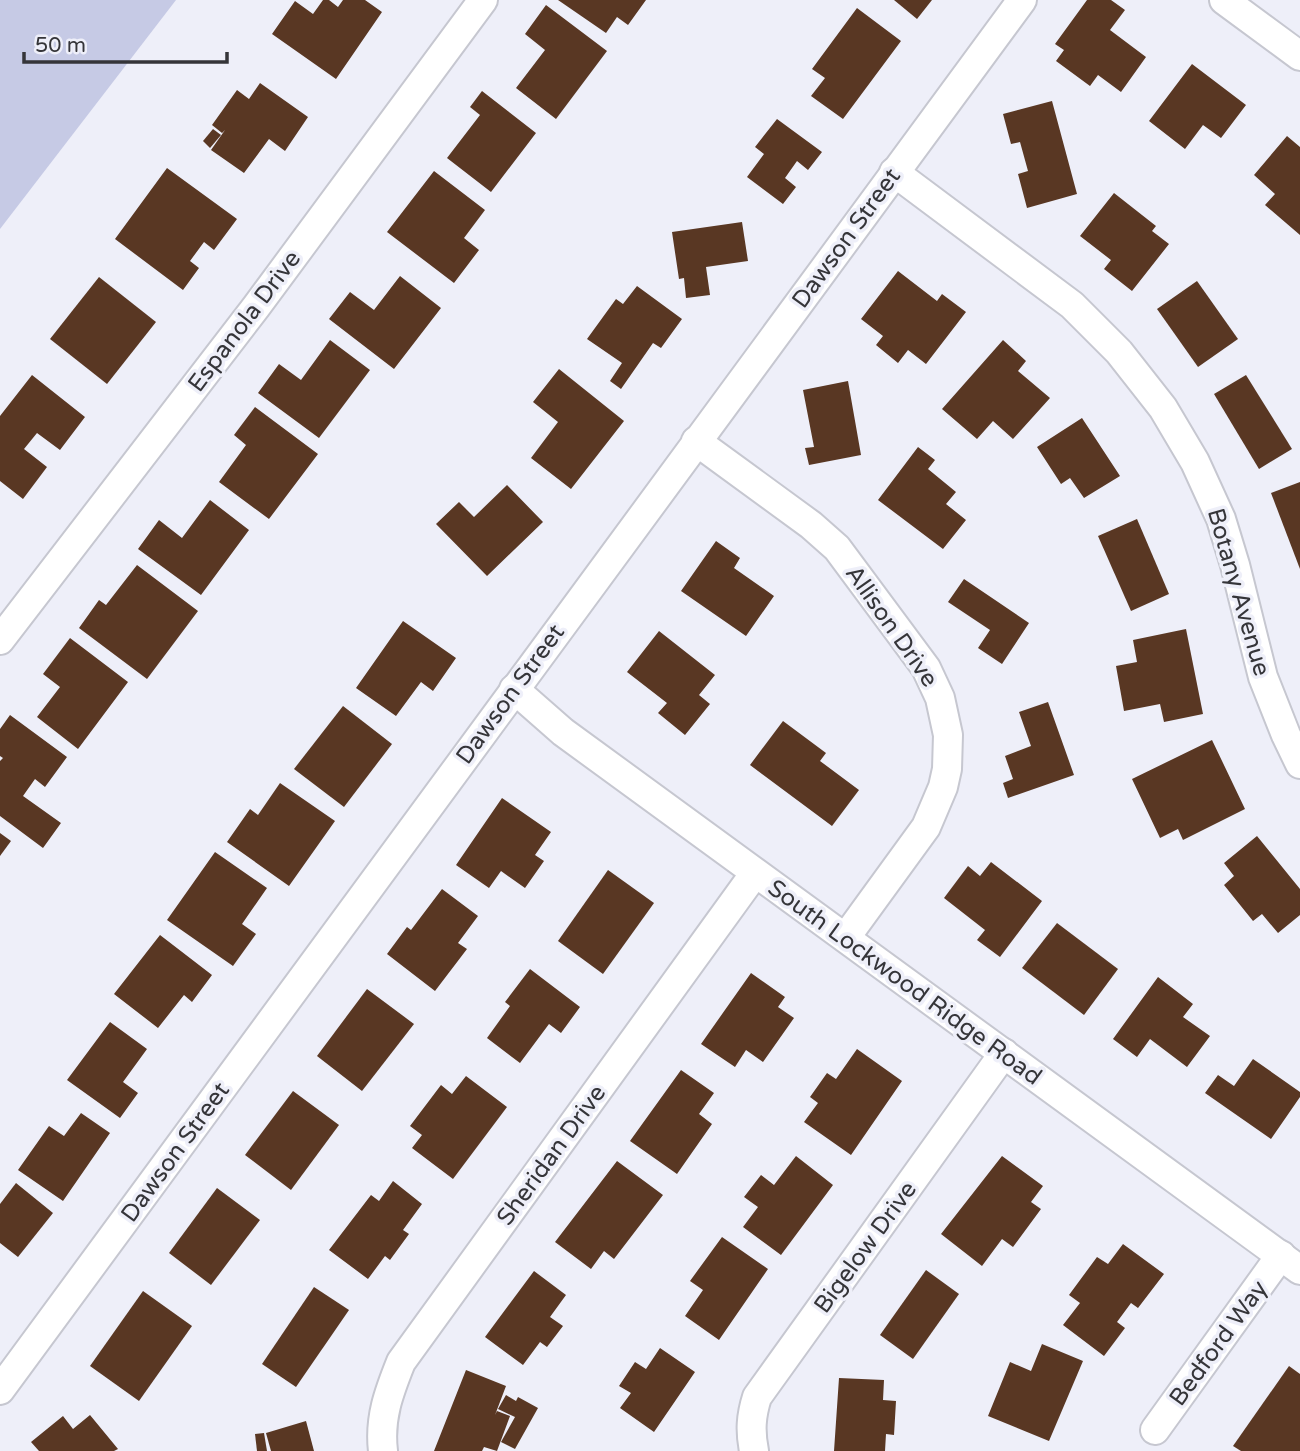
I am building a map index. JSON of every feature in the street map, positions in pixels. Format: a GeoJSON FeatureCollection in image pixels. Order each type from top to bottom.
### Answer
{"type":"FeatureCollection","features":[{"type":"Feature","properties":{"kind":"street","name":"Espanola Drive"},"geometry":{"type":"LineString","coordinates":[[0,640],[256,307],[483,0]]}},
{"type":"Feature","properties":{"kind":"street","name":"Dawson Street"},"geometry":{"type":"LineString","coordinates":[[0,1390],[1022,0]]}},
{"type":"Feature","properties":{"kind":"street"},"geometry":{"type":"LineString","coordinates":[[1224,0],[1300,56]]}},
{"type":"Feature","properties":{"kind":"street","name":"Botany Avenue"},"geometry":{"type":"LineString","coordinates":[[894,172],[1072,306],[1119,352],[1163,408],[1195,462],[1221,519],[1263,677],[1300,764]]}},
{"type":"Feature","properties":{"kind":"street","name":"Allison Drive"},"geometry":{"type":"LineString","coordinates":[[696,441],[811,525],[837,548],[926,668],[940,698],[948,735],[947,769],[934,810],[926,827],[846,937]]}},
{"type":"Feature","properties":{"kind":"street","name":"South Lockwood Ridge Road"},"geometry":{"type":"LineString","coordinates":[[513,690],[563,732],[1291,1263]]}},
{"type":"Feature","properties":{"kind":"street","name":"Sheridan Drive"},"geometry":{"type":"LineString","coordinates":[[383,1451],[383,1419],[387,1396],[401,1362],[755,873]]}},
{"type":"Feature","properties":{"kind":"street","name":"Bigelow Drive"},"geometry":{"type":"LineString","coordinates":[[754,1451],[751,1416],[757,1397],[1004,1053]]}},
{"type":"Feature","properties":{"kind":"street","name":"Bedford Way"},"geometry":{"type":"LineString","coordinates":[[1155,1430],[1291,1263]]}},
{"type":"Feature","properties":{"kind":"shaded area"},"geometry":{"type":"Polygon","coordinates":[[[0,0],[176,0],[0,229],[0,0]]]}},
{"type":"Feature","properties":{"kind":"building"},"geometry":{"type":"Polygon","coordinates":[[[323,0],[329,0],[338,7],[343,0],[365,0],[382,12],[336,79],[272,34],[295,1],[313,14],[323,0]]]}},
{"type":"Feature","properties":{"kind":"building"},"geometry":{"type":"Polygon","coordinates":[[[558,0],[646,0],[628,25],[617,17],[606,33],[558,0]]]}},
{"type":"Feature","properties":{"kind":"building"},"geometry":{"type":"Polygon","coordinates":[[[894,0],[932,0],[917,19],[894,0]]]}},
{"type":"Feature","properties":{"kind":"building"},"geometry":{"type":"Polygon","coordinates":[[[1087,0],[1111,0],[1125,10],[1110,30],[1146,57],[1121,92],[1098,75],[1090,86],[1056,61],[1064,50],[1055,44],[1087,0]]]}},
{"type":"Feature","properties":{"kind":"building"},"geometry":{"type":"Polygon","coordinates":[[[546,5],[607,51],[556,119],[516,88],[545,50],[525,34],[546,5]]]}},
{"type":"Feature","properties":{"kind":"building"},"geometry":{"type":"Polygon","coordinates":[[[857,8],[901,41],[843,119],[811,96],[825,78],[812,69],[857,8]]]}},
{"type":"Feature","properties":{"kind":"building"},"geometry":{"type":"Polygon","coordinates":[[[1192,64],[1246,105],[1221,138],[1203,125],[1185,149],[1149,121],[1192,64]]]}},
{"type":"Feature","properties":{"kind":"building"},"geometry":{"type":"Polygon","coordinates":[[[260,83],[308,117],[285,151],[269,139],[244,173],[211,150],[225,130],[222,133],[212,125],[237,90],[249,99],[260,83]]]}},
{"type":"Feature","properties":{"kind":"building"},"geometry":{"type":"Polygon","coordinates":[[[482,91],[536,133],[491,192],[447,158],[480,115],[470,107],[482,91]]]}},
{"type":"Feature","properties":{"kind":"building"},"geometry":{"type":"Polygon","coordinates":[[[1052,101],[1077,194],[1027,208],[1018,174],[1028,171],[1020,142],[1011,144],[1003,114],[1052,101]]]}},
{"type":"Feature","properties":{"kind":"building"},"geometry":{"type":"Polygon","coordinates":[[[777,119],[822,152],[808,170],[797,161],[785,178],[796,187],[783,204],[747,177],[764,154],[755,147],[777,119]]]}},
{"type":"Feature","properties":{"kind":"building"},"geometry":{"type":"Polygon","coordinates":[[[213,129],[221,135],[210,148],[203,141],[213,129]]]}},
{"type":"Feature","properties":{"kind":"building"},"geometry":{"type":"Polygon","coordinates":[[[1287,136],[1300,147],[1300,235],[1265,205],[1275,194],[1254,175],[1287,136]]]}},
{"type":"Feature","properties":{"kind":"building"},"geometry":{"type":"Polygon","coordinates":[[[167,168],[237,219],[214,250],[204,242],[190,261],[199,268],[183,290],[115,239],[167,168]]]}},
{"type":"Feature","properties":{"kind":"building"},"geometry":{"type":"Polygon","coordinates":[[[434,171],[485,210],[464,238],[479,250],[454,283],[387,232],[434,171]]]}},
{"type":"Feature","properties":{"kind":"building"},"geometry":{"type":"Polygon","coordinates":[[[1114,193],[1156,226],[1152,231],[1169,244],[1132,291],[1104,269],[1111,260],[1080,236],[1114,193]]]}},
{"type":"Feature","properties":{"kind":"building"},"geometry":{"type":"Polygon","coordinates":[[[742,222],[748,261],[706,267],[710,295],[686,298],[684,278],[679,279],[672,232],[742,222]]]}},
{"type":"Feature","properties":{"kind":"building"},"geometry":{"type":"Polygon","coordinates":[[[898,271],[937,301],[942,294],[966,312],[926,364],[908,350],[898,363],[876,345],[883,336],[861,319],[898,271]]]}},
{"type":"Feature","properties":{"kind":"building"},"geometry":{"type":"Polygon","coordinates":[[[400,276],[441,308],[394,369],[329,319],[350,292],[374,310],[400,276]]]}},
{"type":"Feature","properties":{"kind":"building"},"geometry":{"type":"Polygon","coordinates":[[[99,277],[156,322],[107,384],[50,339],[99,277]]]}},
{"type":"Feature","properties":{"kind":"building"},"geometry":{"type":"Polygon","coordinates":[[[1197,281],[1238,339],[1198,367],[1157,309],[1197,281]]]}},
{"type":"Feature","properties":{"kind":"building"},"geometry":{"type":"Polygon","coordinates":[[[637,286],[682,319],[661,348],[653,343],[621,389],[610,381],[622,363],[587,339],[616,299],[623,304],[637,286]]]}},
{"type":"Feature","properties":{"kind":"building"},"geometry":{"type":"Polygon","coordinates":[[[330,340],[370,370],[319,438],[258,393],[279,364],[301,380],[330,340]]]}},
{"type":"Feature","properties":{"kind":"building"},"geometry":{"type":"Polygon","coordinates":[[[1003,340],[1026,361],[1018,371],[1050,398],[1013,439],[993,421],[977,439],[942,409],[1003,340]]]}},
{"type":"Feature","properties":{"kind":"building"},"geometry":{"type":"Polygon","coordinates":[[[559,369],[624,421],[571,489],[531,458],[558,422],[533,402],[559,369]]]}},
{"type":"Feature","properties":{"kind":"building"},"geometry":{"type":"Polygon","coordinates":[[[32,375],[85,417],[60,450],[37,433],[24,449],[47,467],[23,499],[0,481],[0,416],[32,375]]]}},
{"type":"Feature","properties":{"kind":"building"},"geometry":{"type":"Polygon","coordinates":[[[1246,375],[1292,449],[1259,469],[1214,394],[1246,375]]]}},
{"type":"Feature","properties":{"kind":"building"},"geometry":{"type":"Polygon","coordinates":[[[848,381],[861,455],[809,465],[805,448],[814,447],[803,390],[848,381]]]}},
{"type":"Feature","properties":{"kind":"building"},"geometry":{"type":"Polygon","coordinates":[[[255,407],[318,454],[269,519],[219,482],[246,445],[234,435],[255,407]]]}},
{"type":"Feature","properties":{"kind":"building"},"geometry":{"type":"Polygon","coordinates":[[[1082,418],[1120,476],[1084,498],[1070,478],[1061,484],[1037,447],[1082,418]]]}},
{"type":"Feature","properties":{"kind":"building"},"geometry":{"type":"Polygon","coordinates":[[[918,447],[935,460],[928,469],[956,492],[946,504],[966,520],[943,549],[878,500],[918,447]]]}},
{"type":"Feature","properties":{"kind":"building"},"geometry":{"type":"Polygon","coordinates":[[[1300,482],[1300,569],[1271,493],[1300,482]]]}},
{"type":"Feature","properties":{"kind":"building"},"geometry":{"type":"Polygon","coordinates":[[[507,485],[543,522],[487,576],[436,524],[459,502],[474,517],[507,485]]]}},
{"type":"Feature","properties":{"kind":"building"},"geometry":{"type":"Polygon","coordinates":[[[210,500],[249,530],[201,595],[138,549],[159,520],[182,538],[210,500]]]}},
{"type":"Feature","properties":{"kind":"building"},"geometry":{"type":"Polygon","coordinates":[[[1137,519],[1169,594],[1131,611],[1098,536],[1137,519]]]}},
{"type":"Feature","properties":{"kind":"building"},"geometry":{"type":"Polygon","coordinates":[[[716,541],[740,558],[734,568],[774,596],[746,636],[681,591],[716,541]]]}},
{"type":"Feature","properties":{"kind":"building"},"geometry":{"type":"Polygon","coordinates":[[[137,565],[198,611],[147,679],[79,628],[99,600],[106,605],[137,565]]]}},
{"type":"Feature","properties":{"kind":"building"},"geometry":{"type":"Polygon","coordinates":[[[964,579],[1029,623],[1002,664],[978,648],[990,630],[948,602],[964,579]]]}},
{"type":"Feature","properties":{"kind":"building"},"geometry":{"type":"Polygon","coordinates":[[[403,621],[456,658],[433,691],[421,682],[396,716],[356,688],[403,621]]]}},
{"type":"Feature","properties":{"kind":"building"},"geometry":{"type":"Polygon","coordinates":[[[1186,629],[1203,714],[1164,722],[1160,704],[1124,711],[1116,666],[1137,662],[1133,640],[1186,629]]]}},
{"type":"Feature","properties":{"kind":"building"},"geometry":{"type":"Polygon","coordinates":[[[659,631],[715,675],[699,695],[710,704],[685,735],[658,713],[667,703],[627,672],[659,631]]]}},
{"type":"Feature","properties":{"kind":"building"},"geometry":{"type":"Polygon","coordinates":[[[70,638],[128,682],[78,749],[37,717],[60,687],[43,674],[70,638]]]}},
{"type":"Feature","properties":{"kind":"building"},"geometry":{"type":"Polygon","coordinates":[[[1048,702],[1074,775],[1008,798],[1003,783],[1013,779],[1005,756],[1031,746],[1019,712],[1048,702]]]}},
{"type":"Feature","properties":{"kind":"building"},"geometry":{"type":"Polygon","coordinates":[[[343,706],[392,744],[344,807],[294,769],[343,706]]]}},
{"type":"Feature","properties":{"kind":"building"},"geometry":{"type":"Polygon","coordinates":[[[10,715],[67,757],[45,787],[35,779],[23,796],[61,823],[43,848],[0,816],[0,761],[3,758],[0,756],[0,729],[10,715]]]}},
{"type":"Feature","properties":{"kind":"building"},"geometry":{"type":"Polygon","coordinates":[[[783,721],[826,753],[820,761],[859,790],[832,826],[750,765],[783,721]]]}},
{"type":"Feature","properties":{"kind":"building"},"geometry":{"type":"Polygon","coordinates":[[[1212,740],[1245,809],[1183,840],[1178,829],[1160,838],[1132,779],[1212,740]]]}},
{"type":"Feature","properties":{"kind":"building"},"geometry":{"type":"Polygon","coordinates":[[[280,783],[335,821],[289,886],[227,842],[250,809],[258,815],[280,783]]]}},
{"type":"Feature","properties":{"kind":"building"},"geometry":{"type":"Polygon","coordinates":[[[502,798],[551,832],[535,855],[544,861],[525,888],[501,871],[489,888],[456,865],[502,798]]]}},
{"type":"Feature","properties":{"kind":"building"},"geometry":{"type":"Polygon","coordinates":[[[0,833],[11,841],[0,856],[0,833]]]}},
{"type":"Feature","properties":{"kind":"building"},"geometry":{"type":"Polygon","coordinates":[[[1257,836],[1300,889],[1300,915],[1278,933],[1262,914],[1253,921],[1224,885],[1234,876],[1224,863],[1257,836]]]}},
{"type":"Feature","properties":{"kind":"building"},"geometry":{"type":"Polygon","coordinates":[[[215,852],[267,888],[242,924],[256,934],[233,966],[167,920],[215,852]]]}},
{"type":"Feature","properties":{"kind":"building"},"geometry":{"type":"Polygon","coordinates":[[[991,862],[1042,901],[1000,957],[977,940],[985,930],[944,898],[968,866],[980,876],[991,862]]]}},
{"type":"Feature","properties":{"kind":"building"},"geometry":{"type":"Polygon","coordinates":[[[608,870],[654,903],[603,974],[558,941],[608,870]]]}},
{"type":"Feature","properties":{"kind":"building"},"geometry":{"type":"Polygon","coordinates":[[[442,889],[478,916],[458,943],[467,949],[435,991],[387,954],[407,927],[411,930],[442,889]]]}},
{"type":"Feature","properties":{"kind":"building"},"geometry":{"type":"Polygon","coordinates":[[[1057,923],[1118,969],[1084,1015],[1022,968],[1057,923]]]}},
{"type":"Feature","properties":{"kind":"building"},"geometry":{"type":"Polygon","coordinates":[[[160,935],[212,975],[192,1002],[184,995],[158,1028],[114,994],[160,935]]]}},
{"type":"Feature","properties":{"kind":"building"},"geometry":{"type":"Polygon","coordinates":[[[530,969],[580,1007],[561,1033],[549,1024],[520,1063],[487,1038],[510,1006],[505,1002],[530,969]]]}},
{"type":"Feature","properties":{"kind":"building"},"geometry":{"type":"Polygon","coordinates":[[[751,973],[785,997],[778,1007],[794,1018],[763,1062],[746,1050],[735,1067],[701,1044],[751,973]]]}},
{"type":"Feature","properties":{"kind":"building"},"geometry":{"type":"Polygon","coordinates":[[[1158,977],[1193,1004],[1183,1017],[1210,1036],[1187,1067],[1150,1039],[1137,1057],[1113,1039],[1158,977]]]}},
{"type":"Feature","properties":{"kind":"building"},"geometry":{"type":"Polygon","coordinates":[[[367,989],[414,1024],[362,1091],[317,1056],[367,989]]]}},
{"type":"Feature","properties":{"kind":"building"},"geometry":{"type":"Polygon","coordinates":[[[110,1022],[147,1049],[123,1082],[138,1093],[120,1118],[67,1080],[110,1022]]]}},
{"type":"Feature","properties":{"kind":"building"},"geometry":{"type":"Polygon","coordinates":[[[857,1049],[902,1081],[851,1155],[804,1122],[818,1103],[810,1097],[827,1073],[836,1079],[857,1049]]]}},
{"type":"Feature","properties":{"kind":"building"},"geometry":{"type":"Polygon","coordinates":[[[1253,1059],[1300,1092],[1300,1097],[1271,1139],[1205,1093],[1218,1075],[1234,1086],[1253,1059]]]}},
{"type":"Feature","properties":{"kind":"building"},"geometry":{"type":"Polygon","coordinates":[[[681,1070],[714,1093],[699,1114],[712,1124],[677,1174],[630,1141],[681,1070]]]}},
{"type":"Feature","properties":{"kind":"building"},"geometry":{"type":"Polygon","coordinates":[[[466,1076],[507,1107],[453,1179],[412,1148],[422,1135],[410,1126],[441,1085],[452,1094],[466,1076]]]}},
{"type":"Feature","properties":{"kind":"building"},"geometry":{"type":"Polygon","coordinates":[[[293,1091],[339,1125],[291,1190],[245,1155],[293,1091]]]}},
{"type":"Feature","properties":{"kind":"building"},"geometry":{"type":"Polygon","coordinates":[[[81,1113],[110,1133],[63,1201],[18,1170],[49,1126],[64,1136],[81,1113]]]}},
{"type":"Feature","properties":{"kind":"building"},"geometry":{"type":"Polygon","coordinates":[[[796,1156],[833,1185],[781,1255],[743,1227],[758,1207],[744,1197],[761,1175],[774,1185],[796,1156]]]}},
{"type":"Feature","properties":{"kind":"building"},"geometry":{"type":"Polygon","coordinates":[[[1002,1156],[1043,1186],[1031,1202],[1041,1209],[1013,1247],[1002,1239],[982,1266],[941,1234],[1002,1156]]]}},
{"type":"Feature","properties":{"kind":"building"},"geometry":{"type":"Polygon","coordinates":[[[617,1161],[663,1195],[614,1259],[604,1251],[591,1269],[555,1242],[617,1161]]]}},
{"type":"Feature","properties":{"kind":"building"},"geometry":{"type":"Polygon","coordinates":[[[393,1181],[422,1204],[403,1230],[409,1234],[390,1260],[385,1256],[368,1279],[329,1250],[371,1195],[379,1201],[393,1181]]]}},
{"type":"Feature","properties":{"kind":"building"},"geometry":{"type":"Polygon","coordinates":[[[16,1183],[53,1213],[18,1257],[0,1243],[0,1204],[16,1183]]]}},
{"type":"Feature","properties":{"kind":"building"},"geometry":{"type":"Polygon","coordinates":[[[217,1188],[260,1220],[211,1285],[169,1253],[217,1188]]]}},
{"type":"Feature","properties":{"kind":"building"},"geometry":{"type":"Polygon","coordinates":[[[722,1237],[768,1269],[719,1340],[685,1316],[703,1290],[690,1281],[722,1237]]]}},
{"type":"Feature","properties":{"kind":"building"},"geometry":{"type":"Polygon","coordinates":[[[1123,1244],[1164,1274],[1138,1308],[1131,1303],[1117,1322],[1125,1328],[1104,1356],[1063,1325],[1080,1303],[1069,1295],[1097,1257],[1108,1264],[1123,1244]]]}},
{"type":"Feature","properties":{"kind":"building"},"geometry":{"type":"Polygon","coordinates":[[[926,1270],[959,1294],[913,1359],[880,1335],[926,1270]]]}},
{"type":"Feature","properties":{"kind":"building"},"geometry":{"type":"Polygon","coordinates":[[[534,1271],[566,1295],[550,1317],[563,1326],[547,1347],[540,1342],[523,1365],[485,1337],[534,1271]]]}},
{"type":"Feature","properties":{"kind":"building"},"geometry":{"type":"Polygon","coordinates":[[[314,1287],[349,1310],[296,1387],[262,1364],[314,1287]]]}},
{"type":"Feature","properties":{"kind":"building"},"geometry":{"type":"Polygon","coordinates":[[[143,1291],[192,1326],[139,1401],[90,1366],[143,1291]]]}},
{"type":"Feature","properties":{"kind":"building"},"geometry":{"type":"Polygon","coordinates":[[[1042,1344],[1083,1361],[1049,1441],[988,1416],[1010,1362],[1031,1371],[1042,1344]]]}},
{"type":"Feature","properties":{"kind":"building"},"geometry":{"type":"Polygon","coordinates":[[[660,1348],[695,1372],[654,1432],[620,1408],[631,1393],[619,1386],[635,1362],[646,1369],[660,1348]]]}},
{"type":"Feature","properties":{"kind":"building"},"geometry":{"type":"Polygon","coordinates":[[[1289,1366],[1300,1374],[1300,1451],[1241,1451],[1233,1446],[1289,1366]]]}},
{"type":"Feature","properties":{"kind":"building"},"geometry":{"type":"Polygon","coordinates":[[[466,1370],[506,1386],[495,1415],[497,1411],[510,1416],[497,1451],[484,1447],[482,1451],[434,1451],[466,1370]]]}},
{"type":"Feature","properties":{"kind":"building"},"geometry":{"type":"Polygon","coordinates":[[[839,1378],[884,1380],[883,1400],[896,1401],[894,1435],[886,1434],[885,1451],[834,1451],[839,1378]]]}},
{"type":"Feature","properties":{"kind":"building"},"geometry":{"type":"Polygon","coordinates":[[[506,1395],[516,1401],[518,1397],[538,1408],[515,1449],[501,1442],[515,1417],[498,1409],[506,1395]]]}},
{"type":"Feature","properties":{"kind":"building"},"geometry":{"type":"Polygon","coordinates":[[[90,1415],[118,1449],[39,1451],[31,1442],[63,1416],[73,1429],[90,1415]]]}},
{"type":"Feature","properties":{"kind":"building"},"geometry":{"type":"Polygon","coordinates":[[[306,1421],[314,1451],[271,1451],[266,1433],[306,1421]]]}},
{"type":"Feature","properties":{"kind":"building"},"geometry":{"type":"Polygon","coordinates":[[[264,1433],[267,1451],[257,1451],[255,1434],[264,1433]]]}}]}
